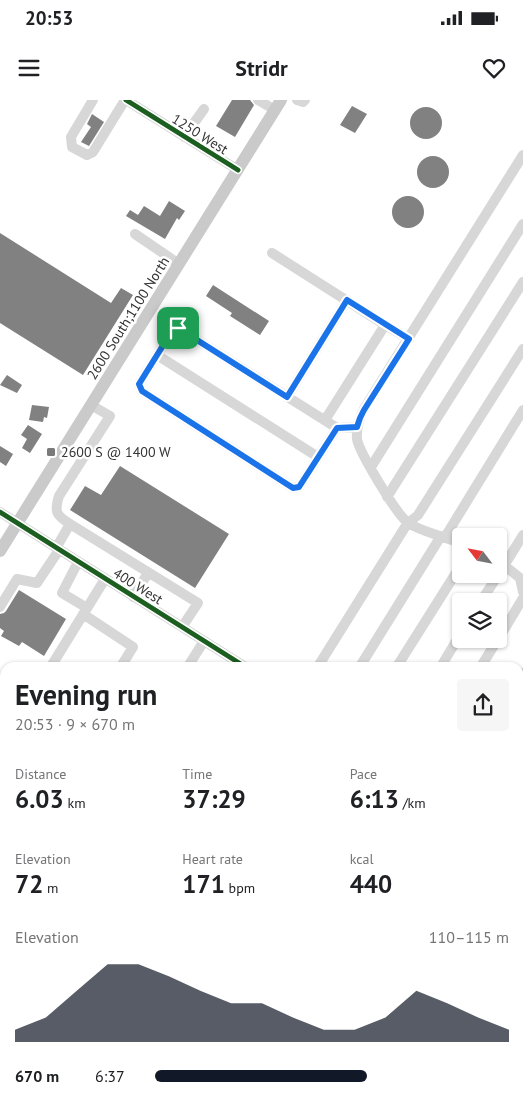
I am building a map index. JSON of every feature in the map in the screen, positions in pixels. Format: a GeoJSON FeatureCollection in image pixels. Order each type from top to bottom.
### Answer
{"type":"FeatureCollection","features":[{"type":"Feature","properties":{"kind":"main road","name":"2600 South;1100 North"},"geometry":{"type":"LineString","coordinates":[[0,551],[278,105]]}},
{"type":"Feature","properties":{"kind":"street"},"geometry":{"type":"LineString","coordinates":[[93,100],[71,137],[72,147],[87,155],[93,152],[126,100]]}},
{"type":"Feature","properties":{"kind":"street","name":"1250 West"},"geometry":{"type":"LineString","coordinates":[[126,100],[238,170]]}},
{"type":"Feature","properties":{"kind":"street"},"geometry":{"type":"LineString","coordinates":[[258,100],[278,105]]}},
{"type":"Feature","properties":{"kind":"street"},"geometry":{"type":"LineString","coordinates":[[296,100],[303,102],[304,100]]}},
{"type":"Feature","properties":{"kind":"street"},"geometry":{"type":"LineString","coordinates":[[184,137],[204,109]]}},
{"type":"Feature","properties":{"kind":"street"},"geometry":{"type":"LineString","coordinates":[[452,540],[408,524],[393,507],[359,446],[357,427],[364,410],[522,163]]}},
{"type":"Feature","properties":{"kind":"street"},"geometry":{"type":"LineString","coordinates":[[371,467],[523,224]]}},
{"type":"Feature","properties":{"kind":"street"},"geometry":{"type":"LineString","coordinates":[[135,234],[179,264]]}},
{"type":"Feature","properties":{"kind":"street"},"geometry":{"type":"LineString","coordinates":[[272,253],[409,339]]}},
{"type":"Feature","properties":{"kind":"street"},"geometry":{"type":"LineString","coordinates":[[388,497],[523,282]]}},
{"type":"Feature","properties":{"kind":"street"},"geometry":{"type":"LineString","coordinates":[[287,397],[347,300]]}},
{"type":"Feature","properties":{"kind":"street"},"geometry":{"type":"LineString","coordinates":[[325,420],[385,325]]}},
{"type":"Feature","properties":{"kind":"street"},"geometry":{"type":"LineString","coordinates":[[337,428],[299,487],[293,488],[142,391],[139,384],[172,331],[178,328],[337,428],[357,427]]}},
{"type":"Feature","properties":{"kind":"street"},"geometry":{"type":"LineString","coordinates":[[321,662],[408,524],[418,516],[523,349]]}},
{"type":"Feature","properties":{"kind":"street"},"geometry":{"type":"LineString","coordinates":[[157,355],[318,457]]}},
{"type":"Feature","properties":{"kind":"street"},"geometry":{"type":"LineString","coordinates":[[91,404],[110,416],[59,496],[56,508],[59,517],[198,603],[182,627]]}},
{"type":"Feature","properties":{"kind":"street"},"geometry":{"type":"LineString","coordinates":[[363,662],[443,537],[519,426],[523,410]]}},
{"type":"Feature","properties":{"kind":"street","name":"400 West"},"geometry":{"type":"LineString","coordinates":[[0,512],[237,662]]}},
{"type":"Feature","properties":{"kind":"street"},"geometry":{"type":"LineString","coordinates":[[0,607],[17,579],[37,583],[70,524]]}},
{"type":"Feature","properties":{"kind":"street"},"geometry":{"type":"LineString","coordinates":[[508,557],[523,535]]}},
{"type":"Feature","properties":{"kind":"street"},"geometry":{"type":"LineString","coordinates":[[78,562],[62,593],[133,647],[124,662]]}},
{"type":"Feature","properties":{"kind":"street"},"geometry":{"type":"LineString","coordinates":[[508,572],[520,578],[523,592]]}},
{"type":"Feature","properties":{"kind":"street"},"geometry":{"type":"LineString","coordinates":[[133,597],[148,573]]}},
{"type":"Feature","properties":{"kind":"street"},"geometry":{"type":"LineString","coordinates":[[54,662],[105,579]]}},
{"type":"Feature","properties":{"kind":"street"},"geometry":{"type":"LineString","coordinates":[[400,662],[452,579]]}},
{"type":"Feature","properties":{"kind":"street"},"geometry":{"type":"LineString","coordinates":[[507,624],[523,598]]}},
{"type":"Feature","properties":{"kind":"street"},"geometry":{"type":"LineString","coordinates":[[191,662],[204,641]]}},
{"type":"Feature","properties":{"kind":"street"},"geometry":{"type":"LineString","coordinates":[[444,662],[452,648]]}},
{"type":"Feature","properties":{"kind":"street"},"geometry":{"type":"LineString","coordinates":[[484,662],[492,648]]}},
{"type":"Feature","properties":{"kind":"building"},"geometry":{"type":"Polygon","coordinates":[[[232,100],[250,100],[254,105],[235,137],[216,126],[232,100]]]}},
{"type":"Feature","properties":{"kind":"building"},"geometry":{"type":"Polygon","coordinates":[[[352,106],[367,114],[355,133],[340,125],[352,106]]]}},
{"type":"Feature","properties":{"kind":"building"},"geometry":{"type":"Polygon","coordinates":[[[426,107],[432,108],[437,112],[441,117],[441,129],[437,134],[432,138],[426,139],[420,138],[415,134],[411,129],[410,123],[411,117],[415,112],[420,108],[426,107]]]}},
{"type":"Feature","properties":{"kind":"building"},"geometry":{"type":"Polygon","coordinates":[[[92,114],[104,122],[89,146],[81,142],[91,127],[87,124],[92,114]]]}},
{"type":"Feature","properties":{"kind":"building"},"geometry":{"type":"Polygon","coordinates":[[[433,156],[439,157],[444,161],[448,166],[448,178],[444,183],[439,187],[433,188],[427,187],[422,183],[418,178],[417,172],[418,166],[422,161],[427,157],[433,156]]]}},
{"type":"Feature","properties":{"kind":"building"},"geometry":{"type":"Polygon","coordinates":[[[408,196],[414,197],[419,201],[423,206],[423,218],[419,223],[414,227],[408,228],[402,227],[397,223],[393,218],[392,212],[393,206],[397,201],[402,197],[408,196]]]}},
{"type":"Feature","properties":{"kind":"building"},"geometry":{"type":"Polygon","coordinates":[[[169,201],[185,211],[179,220],[177,218],[165,239],[126,216],[130,210],[138,215],[144,206],[160,216],[169,201]]]}},
{"type":"Feature","properties":{"kind":"building"},"geometry":{"type":"Polygon","coordinates":[[[0,233],[111,303],[121,288],[133,295],[83,375],[0,323],[0,233]]]}},
{"type":"Feature","properties":{"kind":"building"},"geometry":{"type":"Polygon","coordinates":[[[213,285],[269,321],[260,335],[230,316],[232,313],[206,296],[213,285]]]}},
{"type":"Feature","properties":{"kind":"building"},"geometry":{"type":"Polygon","coordinates":[[[7,375],[22,385],[17,393],[0,385],[7,375]]]}},
{"type":"Feature","properties":{"kind":"building"},"geometry":{"type":"Polygon","coordinates":[[[32,405],[49,407],[47,418],[44,417],[43,422],[29,420],[32,405]]]}},
{"type":"Feature","properties":{"kind":"building"},"geometry":{"type":"Polygon","coordinates":[[[28,425],[42,434],[30,453],[22,448],[27,439],[21,435],[28,425]]]}},
{"type":"Feature","properties":{"kind":"building"},"geometry":{"type":"Polygon","coordinates":[[[0,446],[13,454],[6,466],[0,462],[0,446]]]}},
{"type":"Feature","properties":{"kind":"building"},"geometry":{"type":"Polygon","coordinates":[[[120,466],[229,534],[195,588],[70,510],[85,486],[101,495],[120,466]]]}},
{"type":"Feature","properties":{"kind":"building"},"geometry":{"type":"Polygon","coordinates":[[[19,590],[66,619],[44,656],[22,642],[19,646],[1,636],[4,631],[0,628],[0,614],[6,611],[19,590]]]}},
{"type":"Feature","properties":{"kind":"cycle path"},"geometry":{"type":"LineString","coordinates":[[126,100],[238,170]]}},
{"type":"Feature","properties":{"kind":"cycle path"},"geometry":{"type":"LineString","coordinates":[[0,512],[238,662]]}},
{"type":"Feature","properties":{"kind":"place","name":"2600 S @ 1400 W"},"geometry":{"type":"Point","coordinates":[51,452]}},
{"type":"Feature","properties":{"kind":"route"},"geometry":{"type":"LineString","coordinates":[[347,300],[409,339],[364,410],[357,427],[337,428],[299,487],[293,488],[142,391],[139,384],[172,331],[178,328],[287,397],[347,300]]}}]}
